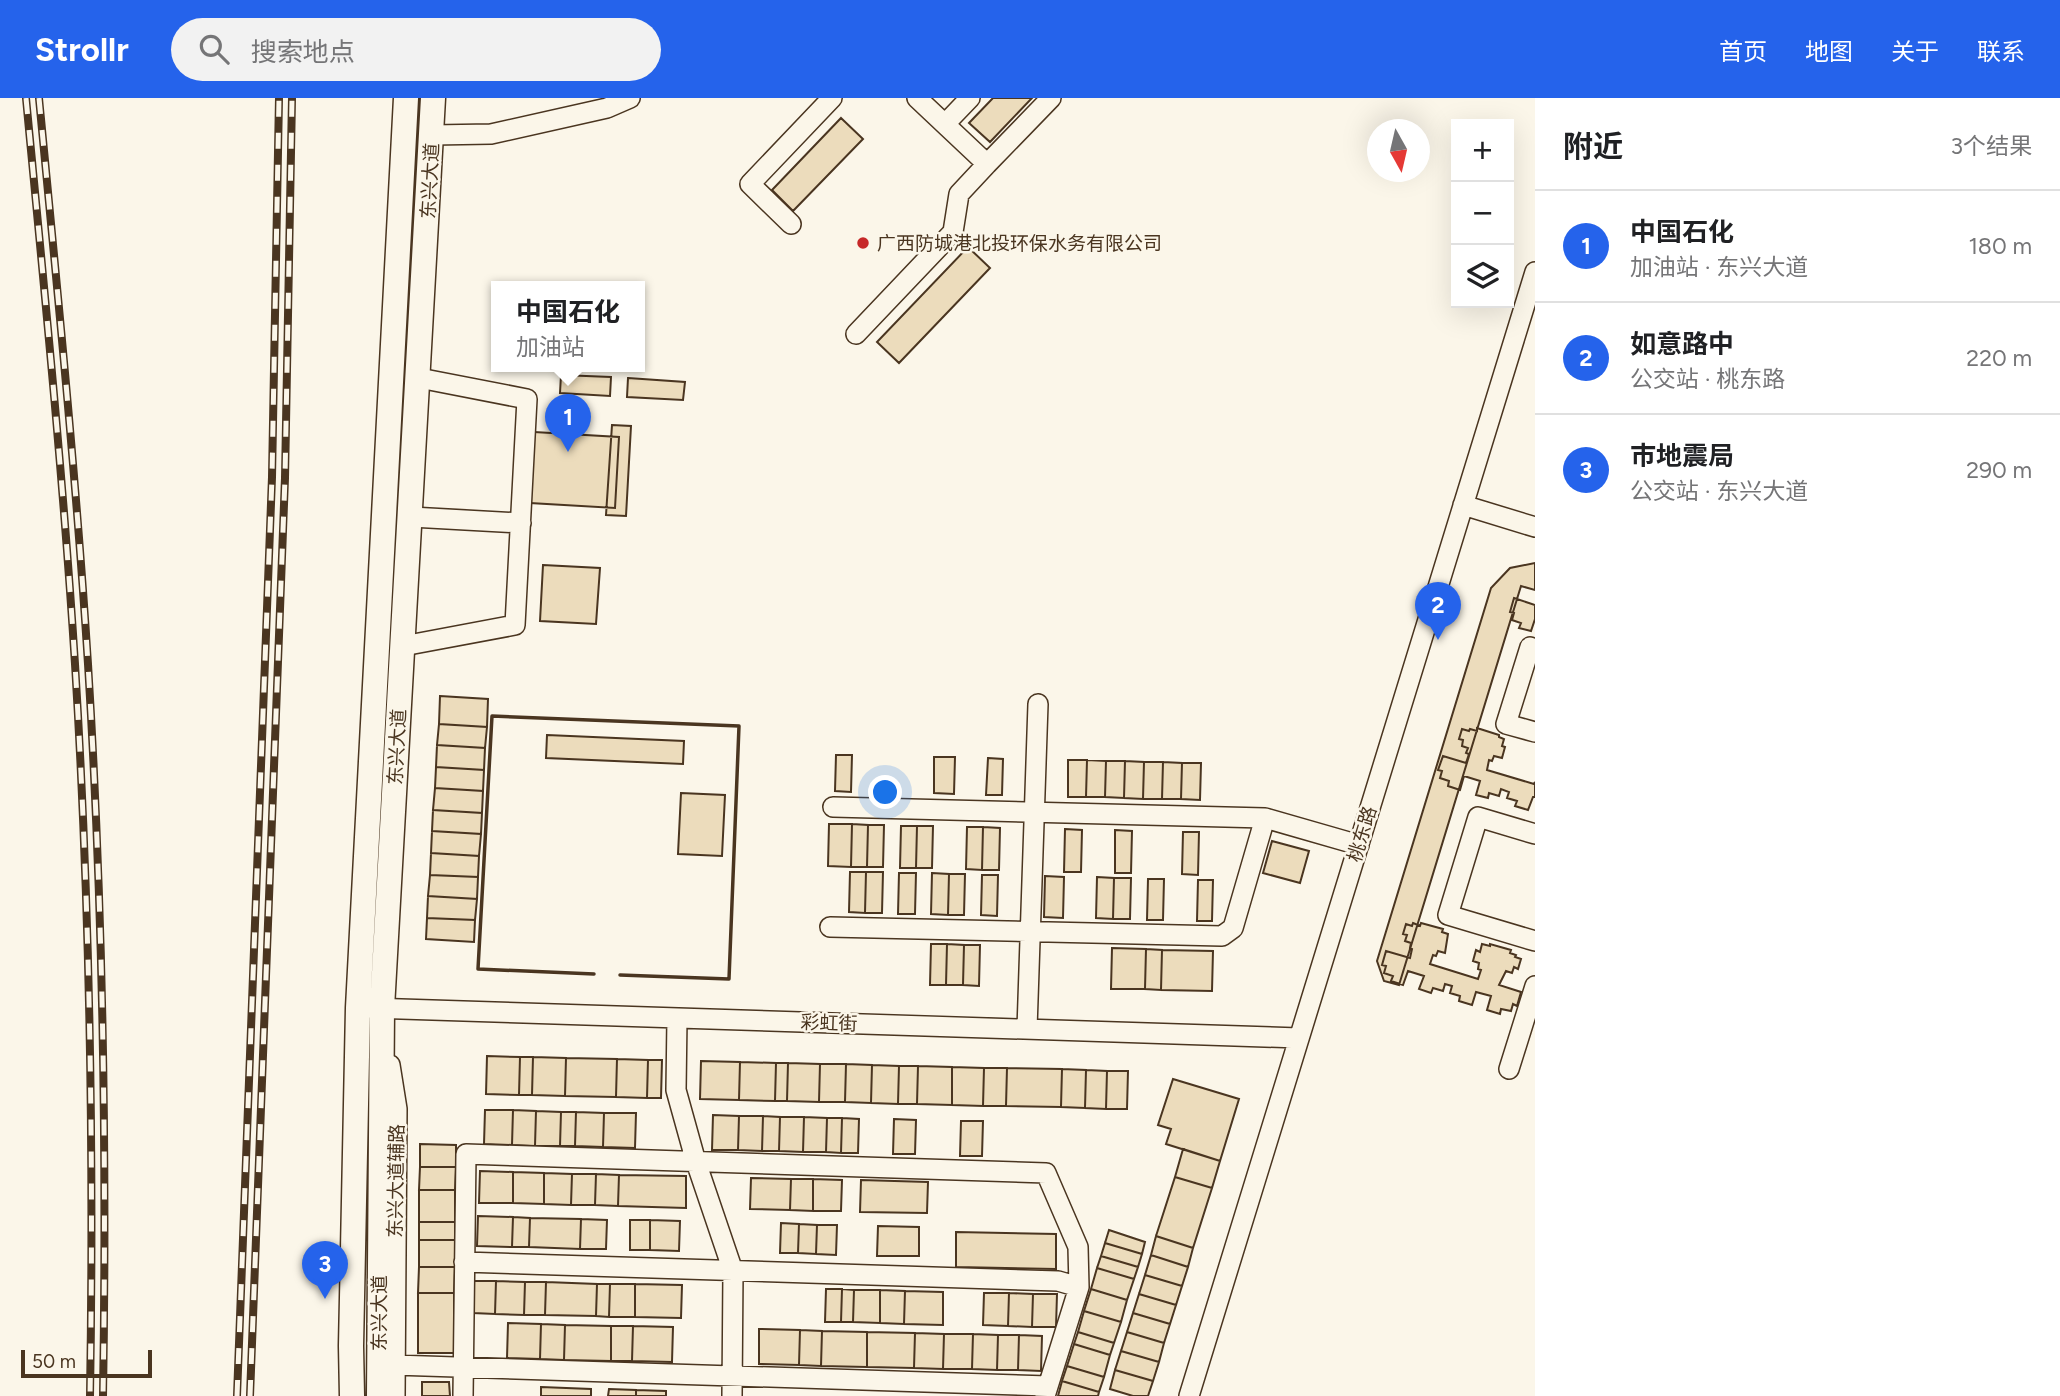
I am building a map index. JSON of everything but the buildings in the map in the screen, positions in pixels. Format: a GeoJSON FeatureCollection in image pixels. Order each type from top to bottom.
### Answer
{"type":"FeatureCollection","features":[{"type":"Feature","properties":{"kind":"main road","name":"东兴大道"},"geometry":{"type":"LineString","coordinates":[[352,1396],[351,1332],[370,1008],[406,98]]}},
{"type":"Feature","properties":{"kind":"main road","name":"东兴大道"},"geometry":{"type":"LineString","coordinates":[[379,1396],[387,1315],[370,1008],[403,646],[433,98]]}},
{"type":"Feature","properties":{"kind":"street"},"geometry":{"type":"LineString","coordinates":[[433,135],[491,134],[607,108],[630,98]]}},
{"type":"Feature","properties":{"kind":"street"},"geometry":{"type":"LineString","coordinates":[[792,224],[750,184],[832,98]]}},
{"type":"Feature","properties":{"kind":"street"},"geometry":{"type":"LineString","coordinates":[[917,98],[987,164]]}},
{"type":"Feature","properties":{"kind":"street"},"geometry":{"type":"LineString","coordinates":[[945,124],[970,98]]}},
{"type":"Feature","properties":{"kind":"street"},"geometry":{"type":"LineString","coordinates":[[856,334],[953,232],[959,194],[1051,98]]}},
{"type":"Feature","properties":{"kind":"street","name":"桃东路"},"geometry":{"type":"LineString","coordinates":[[1189,1396],[1534,278]]}},
{"type":"Feature","properties":{"kind":"street"},"geometry":{"type":"LineString","coordinates":[[403,646],[515,625],[527,399],[419,378]]}},
{"type":"Feature","properties":{"kind":"street"},"geometry":{"type":"LineString","coordinates":[[1463,505],[1535,527]]}},
{"type":"Feature","properties":{"kind":"street"},"geometry":{"type":"LineString","coordinates":[[411,517],[521,523]]}},
{"type":"Feature","properties":{"kind":"street"},"geometry":{"type":"LineString","coordinates":[[1535,649],[1530,648],[1506,724],[1535,732]]}},
{"type":"Feature","properties":{"kind":"street"},"geometry":{"type":"LineString","coordinates":[[1027,1029],[1038,704]]}},
{"type":"Feature","properties":{"kind":"street"},"geometry":{"type":"LineString","coordinates":[[833,807],[1265,818],[1359,845]]}},
{"type":"Feature","properties":{"kind":"street"},"geometry":{"type":"LineString","coordinates":[[1535,834],[1478,817],[1448,915],[1535,941]]}},
{"type":"Feature","properties":{"kind":"street"},"geometry":{"type":"LineString","coordinates":[[830,927],[1222,936],[1233,928],[1265,818]]}},
{"type":"Feature","properties":{"kind":"street"},"geometry":{"type":"LineString","coordinates":[[1509,1069],[1535,986]]}},
{"type":"Feature","properties":{"kind":"street","name":"彩虹街"},"geometry":{"type":"LineString","coordinates":[[370,1008],[1299,1038]]}},
{"type":"Feature","properties":{"kind":"street","name":"东兴大道辅路"},"geometry":{"type":"LineString","coordinates":[[370,1008],[397,1110],[396,1190],[387,1315],[395,1396]]}},
{"type":"Feature","properties":{"kind":"street"},"geometry":{"type":"LineString","coordinates":[[677,1018],[676,1090],[696,1162],[733,1270],[732,1396]]}},
{"type":"Feature","properties":{"kind":"street"},"geometry":{"type":"LineString","coordinates":[[394,1365],[463,1367],[731,1376],[1047,1391],[1079,1287],[1078,1247],[1046,1173],[466,1154],[464,1262],[463,1367],[463,1396]]}},
{"type":"Feature","properties":{"kind":"street"},"geometry":{"type":"LineString","coordinates":[[380,1221],[396,1190]]}},
{"type":"Feature","properties":{"kind":"street"},"geometry":{"type":"LineString","coordinates":[[464,1262],[1058,1281],[1079,1287]]}},
{"type":"Feature","properties":{"kind":"railway"},"geometry":{"type":"LineString","coordinates":[[26,98],[65,522],[80,756],[90,1030],[90,1396]]}},
{"type":"Feature","properties":{"kind":"railway"},"geometry":{"type":"LineString","coordinates":[[39,98],[78,522],[93,756],[103,1030],[103,1396]]}},
{"type":"Feature","properties":{"kind":"railway"},"geometry":{"type":"LineString","coordinates":[[237,1396],[272,477],[279,98]]}},
{"type":"Feature","properties":{"kind":"railway"},"geometry":{"type":"LineString","coordinates":[[250,1396],[285,478],[292,98]]}},
{"type":"Feature","properties":{"kind":"wall"},"geometry":{"type":"LineString","coordinates":[[594,974],[478,969],[492,716],[739,726],[729,979],[620,975]]}},
{"type":"Feature","properties":{"kind":"place","name":"广西防城港北投环保水务有限公司"},"geometry":{"type":"Point","coordinates":[863,243]}},
{"type":"Feature","properties":{"kind":"place","name":"中国石化"},"geometry":{"type":"Point","coordinates":[568,452]}},
{"type":"Feature","properties":{"kind":"place","name":"如意路中"},"geometry":{"type":"Point","coordinates":[1438,640]}},
{"type":"Feature","properties":{"kind":"place","name":"巿地震局"},"geometry":{"type":"Point","coordinates":[325,1299]}}]}
